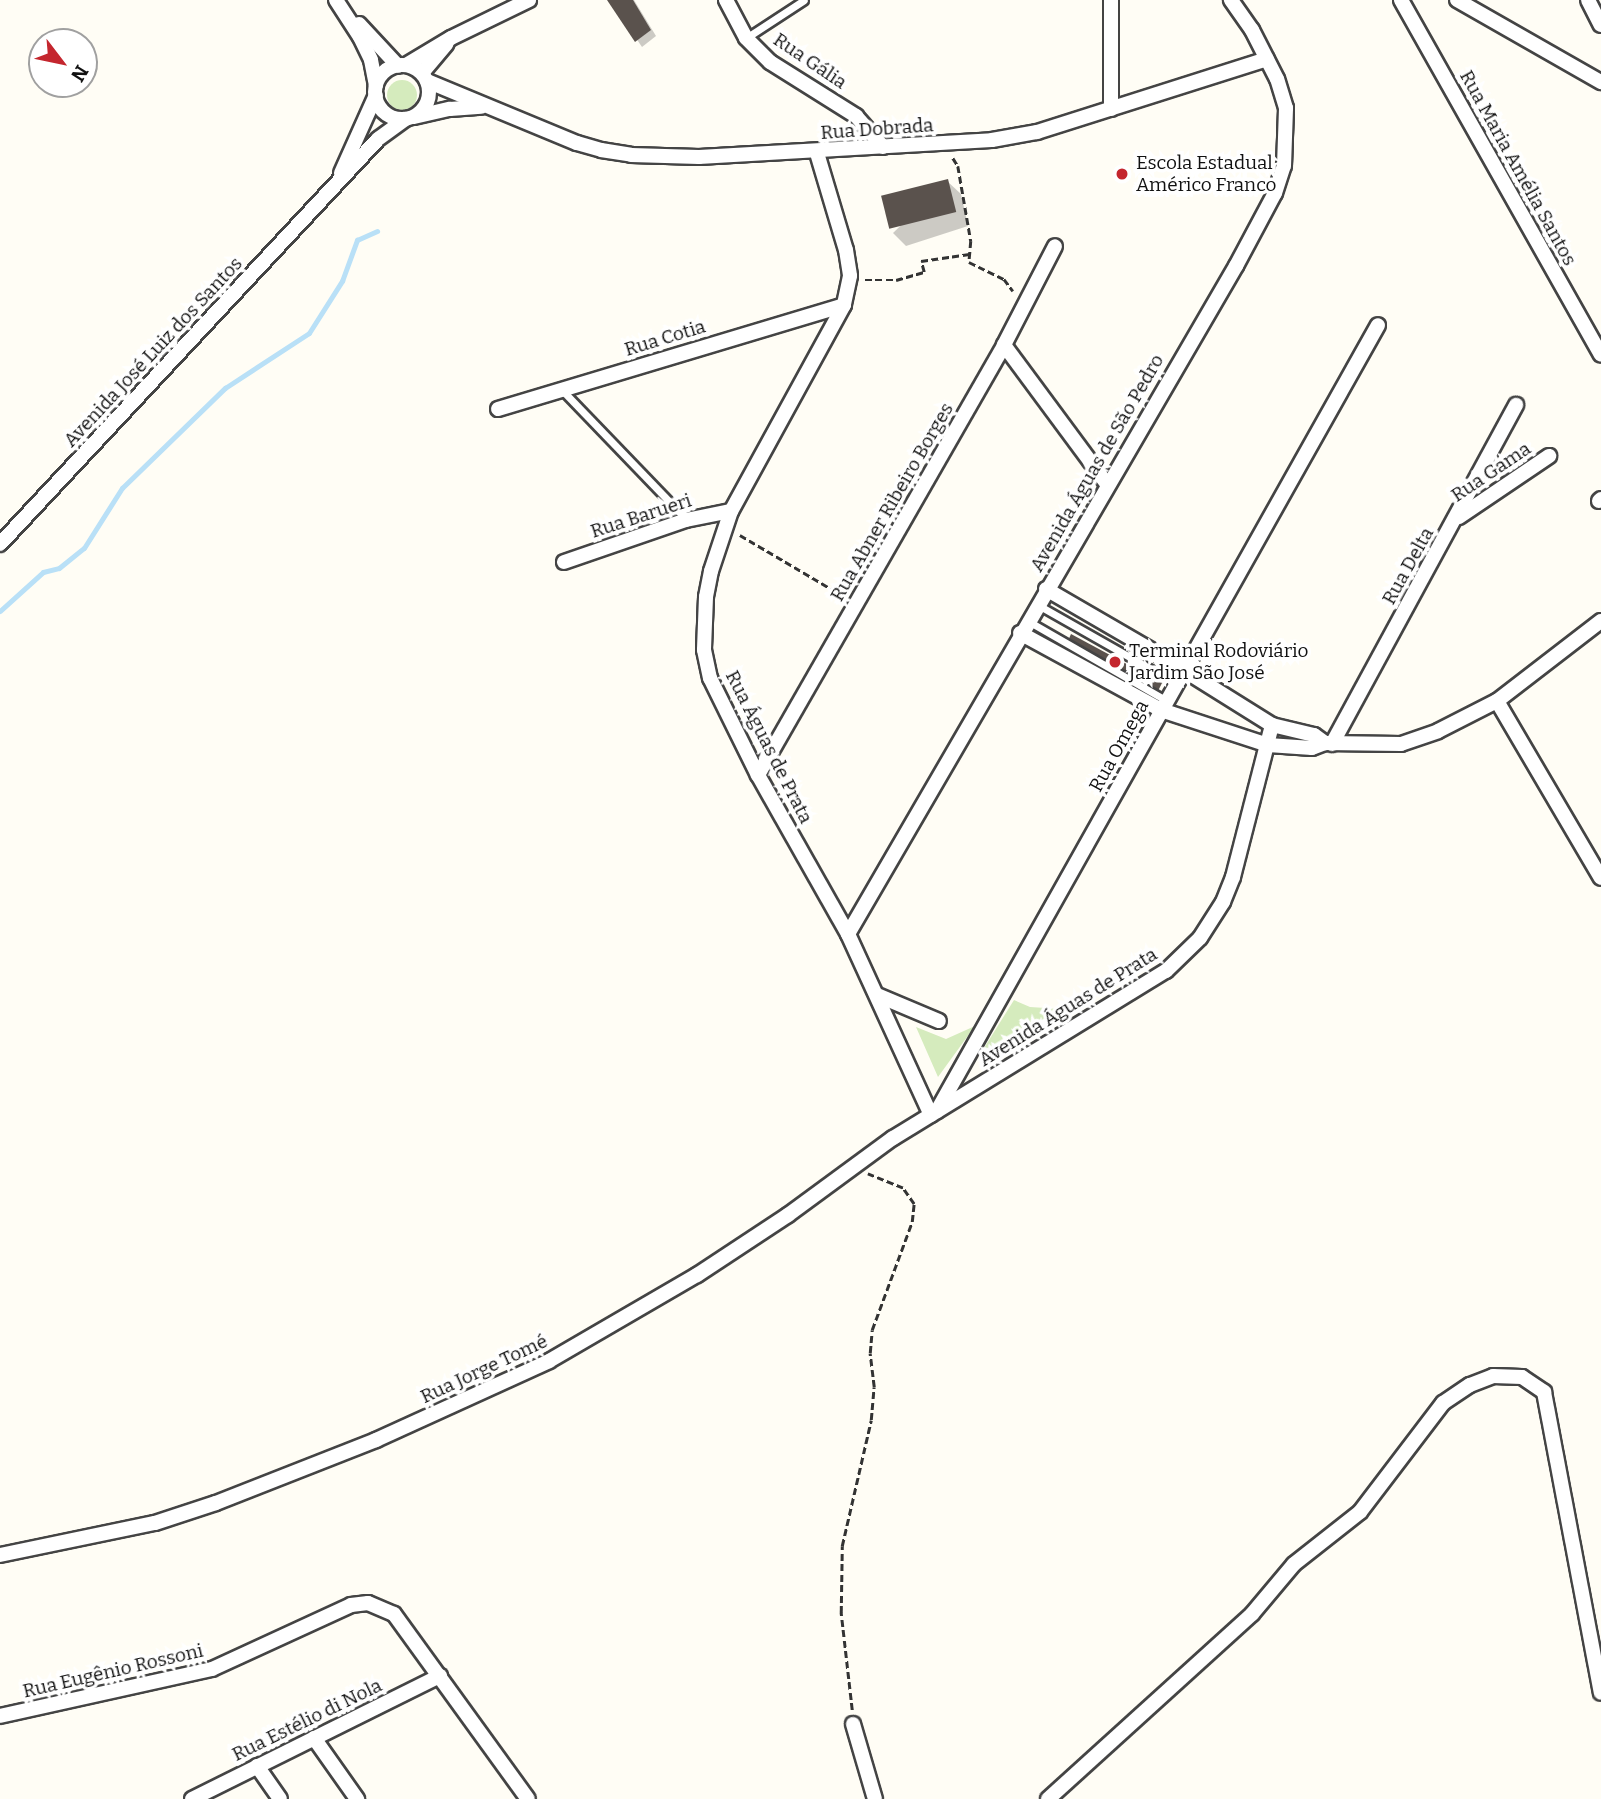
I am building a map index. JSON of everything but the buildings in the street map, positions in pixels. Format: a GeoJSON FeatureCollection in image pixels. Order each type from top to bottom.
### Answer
{"type":"FeatureCollection","features":[{"type":"Feature","properties":{"kind":"street"},"geometry":{"type":"LineString","coordinates":[[336,0],[366,49],[383,111],[389,116],[410,118],[426,104],[425,77],[451,38]]}},
{"type":"Feature","properties":{"kind":"street"},"geometry":{"type":"LineString","coordinates":[[336,0],[402,66],[425,77]]}},
{"type":"Feature","properties":{"kind":"street"},"geometry":{"type":"LineString","coordinates":[[376,90],[384,72],[402,66],[528,0]]}},
{"type":"Feature","properties":{"kind":"street","name":"Rua Gália"},"geometry":{"type":"LineString","coordinates":[[726,0],[746,38],[770,62],[856,116],[883,147]]}},
{"type":"Feature","properties":{"kind":"street"},"geometry":{"type":"LineString","coordinates":[[1111,0],[1111,109]]}},
{"type":"Feature","properties":{"kind":"street","name":"Avenida Águas de São Pedro"},"geometry":{"type":"LineString","coordinates":[[848,934],[1236,266],[1275,193],[1284,166],[1286,108],[1267,59],[1252,30],[1231,0]]}},
{"type":"Feature","properties":{"kind":"street","name":"Rua Maria Amélia Santos"},"geometry":{"type":"LineString","coordinates":[[1401,0],[1601,355]]}},
{"type":"Feature","properties":{"kind":"street"},"geometry":{"type":"LineString","coordinates":[[1457,0],[1601,82]]}},
{"type":"Feature","properties":{"kind":"street"},"geometry":{"type":"LineString","coordinates":[[1588,0],[1601,25]]}},
{"type":"Feature","properties":{"kind":"street","name":"Rua Dobrada"},"geometry":{"type":"LineString","coordinates":[[425,77],[486,107],[577,143],[631,155],[699,157],[817,153],[992,140],[1037,132],[1267,59]]}},
{"type":"Feature","properties":{"kind":"street","name":"Avenida José Luiz dos Santos"},"geometry":{"type":"LineString","coordinates":[[334,187],[376,90]]}},
{"type":"Feature","properties":{"kind":"street","name":"Rua Dobrada"},"geometry":{"type":"LineString","coordinates":[[410,118],[450,109],[486,107]]}},
{"type":"Feature","properties":{"kind":"street","name":"Avenida José Luiz dos Santos"},"geometry":{"type":"LineString","coordinates":[[0,544],[378,139],[410,118]]}},
{"type":"Feature","properties":{"kind":"street","name":"Rua Águas de Prata"},"geometry":{"type":"LineString","coordinates":[[817,153],[846,250],[850,276],[844,305],[731,511],[706,597],[704,650],[710,678],[758,775],[848,934],[934,1113]]}},
{"type":"Feature","properties":{"kind":"street","name":"Rua Abner Ribeiro Borges"},"geometry":{"type":"LineString","coordinates":[[758,775],[1004,345],[1055,246]]}},
{"type":"Feature","properties":{"kind":"street","name":"Rua Cotia"},"geometry":{"type":"LineString","coordinates":[[498,410],[844,305]]}},
{"type":"Feature","properties":{"kind":"street","name":"Rua Omega"},"geometry":{"type":"LineString","coordinates":[[934,1113],[1378,325]]}},
{"type":"Feature","properties":{"kind":"street"},"geometry":{"type":"LineString","coordinates":[[1004,345],[1107,484]]}},
{"type":"Feature","properties":{"kind":"street","name":"Rua Delta"},"geometry":{"type":"LineString","coordinates":[[1328,743],[1455,520],[1516,405]]}},
{"type":"Feature","properties":{"kind":"street","name":"Rua Gama"},"geometry":{"type":"LineString","coordinates":[[1455,520],[1549,456]]}},
{"type":"Feature","properties":{"kind":"street","name":"Rua Barueri"},"geometry":{"type":"LineString","coordinates":[[564,562],[686,520],[731,511]]}},
{"type":"Feature","properties":{"kind":"street"},"geometry":{"type":"LineString","coordinates":[[1046,589],[1272,725],[1314,735],[1328,743]]}},
{"type":"Feature","properties":{"kind":"street"},"geometry":{"type":"LineString","coordinates":[[1024,627],[1164,706],[1268,745],[1312,748],[1328,743],[1401,744],[1438,731],[1497,701],[1601,621]]}},
{"type":"Feature","properties":{"kind":"street"},"geometry":{"type":"LineString","coordinates":[[1497,701],[1601,878]]}},
{"type":"Feature","properties":{"kind":"street","name":"Avenida Águas de Prata"},"geometry":{"type":"LineString","coordinates":[[934,1113],[1166,971],[1200,938],[1223,902],[1233,877],[1272,725]]}},
{"type":"Feature","properties":{"kind":"street"},"geometry":{"type":"LineString","coordinates":[[877,995],[939,1021]]}},
{"type":"Feature","properties":{"kind":"street","name":"Rua Jorge Tomé"},"geometry":{"type":"LineString","coordinates":[[0,1555],[155,1523],[216,1503],[388,1435],[549,1361],[697,1275],[934,1113]]}},
{"type":"Feature","properties":{"kind":"street"},"geometry":{"type":"LineString","coordinates":[[1048,1799],[1252,1614],[1294,1564],[1360,1512],[1427,1419],[1443,1403],[1470,1385],[1493,1376],[1507,1374],[1522,1377],[1544,1392],[1600,1688]]}},
{"type":"Feature","properties":{"kind":"street","name":"Rua Eugênio Rossoni"},"geometry":{"type":"LineString","coordinates":[[0,1717],[212,1669],[351,1605],[368,1603],[394,1614],[528,1799]]}},
{"type":"Feature","properties":{"kind":"street","name":"Rua Estélio di Nola"},"geometry":{"type":"LineString","coordinates":[[192,1799],[440,1676]]}},
{"type":"Feature","properties":{"kind":"street"},"geometry":{"type":"LineString","coordinates":[[853,1724],[875,1799]]}},
{"type":"Feature","properties":{"kind":"street"},"geometry":{"type":"LineString","coordinates":[[314,1738],[357,1799]]}},
{"type":"Feature","properties":{"kind":"street"},"geometry":{"type":"LineString","coordinates":[[257,1766],[280,1799]]}},
{"type":"Feature","properties":{"kind":"lane"},"geometry":{"type":"LineString","coordinates":[[746,38],[804,0]]}},
{"type":"Feature","properties":{"kind":"lane"},"geometry":{"type":"LineString","coordinates":[[560,389],[686,520]]}},
{"type":"Feature","properties":{"kind":"lane"},"geometry":{"type":"LineString","coordinates":[[1037,605],[1177,684]]}},
{"type":"Feature","properties":{"kind":"path"},"geometry":{"type":"LineString","coordinates":[[945,143],[958,166],[971,241],[969,262],[1007,282],[1023,309]]}},
{"type":"Feature","properties":{"kind":"path"},"geometry":{"type":"LineString","coordinates":[[850,276],[875,282],[896,280],[924,272],[921,261],[969,254]]}},
{"type":"Feature","properties":{"kind":"path"},"geometry":{"type":"LineString","coordinates":[[725,526],[856,603]]}},
{"type":"Feature","properties":{"kind":"path"},"geometry":{"type":"LineString","coordinates":[[852,1168],[903,1188],[914,1204],[912,1222],[872,1329],[870,1353],[874,1387],[871,1420],[842,1546],[841,1613],[853,1724]]}},
{"type":"Feature","properties":{"kind":"green space"},"geometry":{"type":"Polygon","coordinates":[[[402,80],[413,84],[417,95],[413,106],[402,110],[391,106],[387,95],[391,84],[402,80]]]}},
{"type":"Feature","properties":{"kind":"green space"},"geometry":{"type":"Polygon","coordinates":[[[1014,1000],[1030,1007],[1061,1009],[991,1052],[984,1048],[1014,1000]]]}},
{"type":"Feature","properties":{"kind":"green space"},"geometry":{"type":"Polygon","coordinates":[[[975,1026],[938,1077],[916,1027],[946,1039],[975,1026]]]}},
{"type":"Feature","properties":{"kind":"waterway"},"geometry":{"type":"LineString","coordinates":[[0,611],[43,572],[59,568],[84,548],[122,488],[225,388],[309,333],[342,281],[357,240],[377,231]]}},
{"type":"Feature","properties":{"kind":"place","name":"Escola Estadual Américo Franco"},"geometry":{"type":"Point","coordinates":[1122,174]}},
{"type":"Feature","properties":{"kind":"place","name":"Terminal Rodoviário Jardim São José"},"geometry":{"type":"Point","coordinates":[1115,662]}}]}
